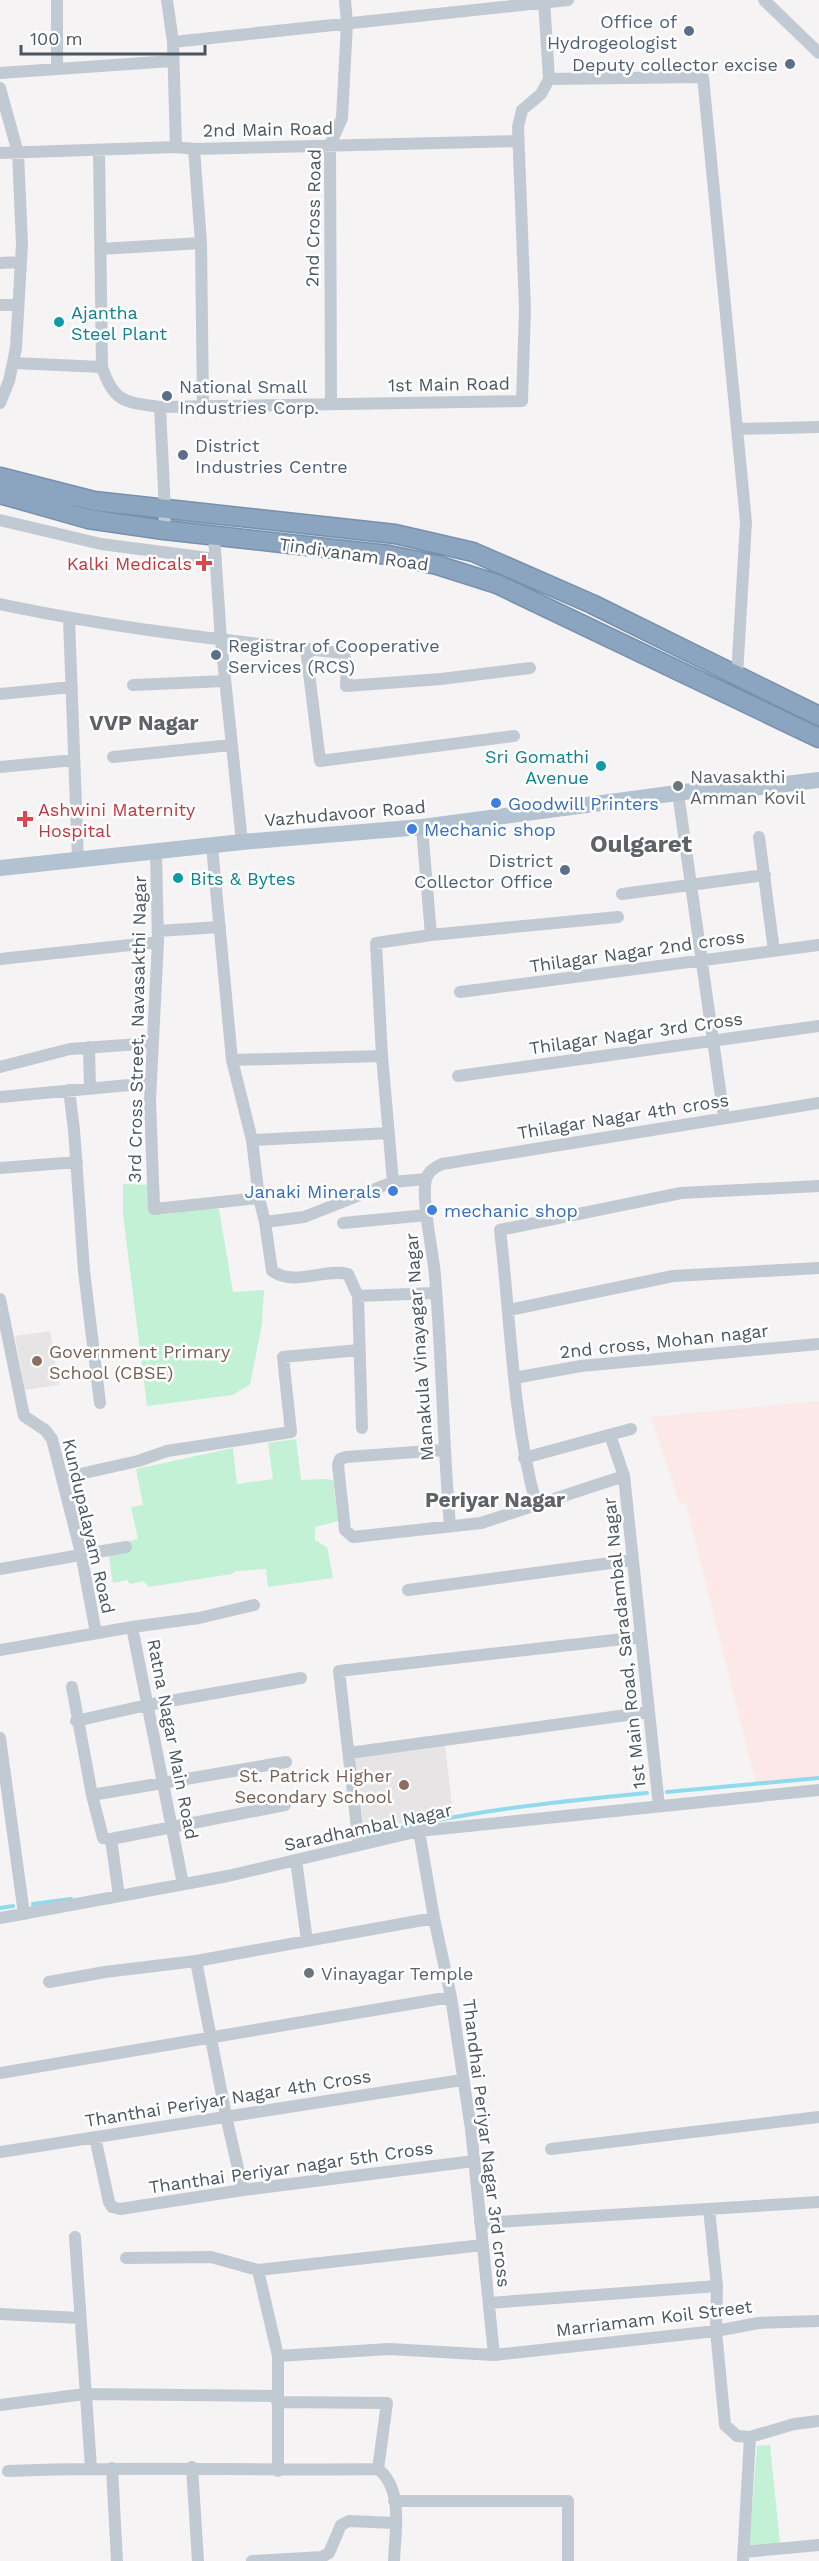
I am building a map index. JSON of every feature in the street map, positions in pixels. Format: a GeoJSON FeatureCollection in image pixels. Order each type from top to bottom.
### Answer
{"type":"FeatureCollection","features":[{"type":"Feature","properties":{"kind":"highway"},"geometry":{"type":"LineString","coordinates":[[0,477],[94,501],[395,534],[473,552],[576,597],[819,716]]}},
{"type":"Feature","properties":{"kind":"highway","name":"Tindivanam Road"},"geometry":{"type":"LineString","coordinates":[[0,494],[88,519],[214,536],[389,555],[437,565],[497,584],[819,738]]}},
{"type":"Feature","properties":{"kind":"main road","name":"Vazhudavoor Road"},"geometry":{"type":"LineString","coordinates":[[685,792],[702,783],[819,769]]}},
{"type":"Feature","properties":{"kind":"main road","name":"Vazhudavoor Road"},"geometry":{"type":"LineString","coordinates":[[0,868],[242,842],[422,827],[685,792],[703,794],[819,780]]}},
{"type":"Feature","properties":{"kind":"street"},"geometry":{"type":"LineString","coordinates":[[57,0],[57,69]]}},
{"type":"Feature","properties":{"kind":"street"},"geometry":{"type":"LineString","coordinates":[[166,0],[173,42],[176,147]]}},
{"type":"Feature","properties":{"kind":"street","name":"2nd Cross Road"},"geometry":{"type":"LineString","coordinates":[[331,404],[330,145],[342,118],[347,23],[345,0]]}},
{"type":"Feature","properties":{"kind":"street"},"geometry":{"type":"LineString","coordinates":[[173,42],[568,0]]}},
{"type":"Feature","properties":{"kind":"street"},"geometry":{"type":"LineString","coordinates":[[764,0],[819,53]]}},
{"type":"Feature","properties":{"kind":"street"},"geometry":{"type":"LineString","coordinates":[[544,2],[549,79],[703,77],[746,522],[737,676]]}},
{"type":"Feature","properties":{"kind":"street"},"geometry":{"type":"LineString","coordinates":[[0,73],[172,61]]}},
{"type":"Feature","properties":{"kind":"street","name":"1st Main Road"},"geometry":{"type":"LineString","coordinates":[[102,367],[109,388],[127,402],[160,407],[522,401],[525,309],[518,128],[522,110],[541,94],[549,79]]}},
{"type":"Feature","properties":{"kind":"street"},"geometry":{"type":"LineString","coordinates":[[0,88],[18,153],[21,262],[14,363],[0,403]]}},
{"type":"Feature","properties":{"kind":"street","name":"2nd Main Road"},"geometry":{"type":"LineString","coordinates":[[0,153],[176,147],[194,149],[518,141]]}},
{"type":"Feature","properties":{"kind":"street"},"geometry":{"type":"LineString","coordinates":[[194,149],[201,243],[203,407]]}},
{"type":"Feature","properties":{"kind":"street"},"geometry":{"type":"LineString","coordinates":[[14,363],[102,367],[99,150]]}},
{"type":"Feature","properties":{"kind":"street"},"geometry":{"type":"LineString","coordinates":[[100,249],[201,243]]}},
{"type":"Feature","properties":{"kind":"street"},"geometry":{"type":"LineString","coordinates":[[0,263],[21,262]]}},
{"type":"Feature","properties":{"kind":"street"},"geometry":{"type":"LineString","coordinates":[[0,305],[18,305]]}},
{"type":"Feature","properties":{"kind":"street"},"geometry":{"type":"LineString","coordinates":[[160,407],[164,530]]}},
{"type":"Feature","properties":{"kind":"street"},"geometry":{"type":"LineString","coordinates":[[737,429],[819,428]]}},
{"type":"Feature","properties":{"kind":"street"},"geometry":{"type":"LineString","coordinates":[[0,520],[101,544],[216,559]]}},
{"type":"Feature","properties":{"kind":"street"},"geometry":{"type":"LineString","coordinates":[[214,536],[221,640],[242,842]]}},
{"type":"Feature","properties":{"kind":"street"},"geometry":{"type":"LineString","coordinates":[[0,604],[69,619],[221,640],[343,653],[347,663],[345,686],[441,679],[530,668]]}},
{"type":"Feature","properties":{"kind":"street"},"geometry":{"type":"LineString","coordinates":[[69,619],[78,859]]}},
{"type":"Feature","properties":{"kind":"street"},"geometry":{"type":"LineString","coordinates":[[306,649],[320,761],[514,736]]}},
{"type":"Feature","properties":{"kind":"street"},"geometry":{"type":"LineString","coordinates":[[133,685],[225,681]]}},
{"type":"Feature","properties":{"kind":"street"},"geometry":{"type":"LineString","coordinates":[[0,694],[72,687]]}},
{"type":"Feature","properties":{"kind":"street"},"geometry":{"type":"LineString","coordinates":[[113,758],[231,745]]}},
{"type":"Feature","properties":{"kind":"street"},"geometry":{"type":"LineString","coordinates":[[0,767],[74,760]]}},
{"type":"Feature","properties":{"kind":"street"},"geometry":{"type":"LineString","coordinates":[[685,792],[693,885],[724,1118]]}},
{"type":"Feature","properties":{"kind":"street"},"geometry":{"type":"LineString","coordinates":[[422,827],[431,935]]}},
{"type":"Feature","properties":{"kind":"street"},"geometry":{"type":"LineString","coordinates":[[759,837],[774,951]]}},
{"type":"Feature","properties":{"kind":"street"},"geometry":{"type":"LineString","coordinates":[[212,846],[232,1060],[252,1140],[259,1198],[272,1271],[297,1278],[348,1274],[358,1296],[362,1428]]}},
{"type":"Feature","properties":{"kind":"street","name":"3rd Cross Street, Navasakthi Nagar"},"geometry":{"type":"LineString","coordinates":[[156,852],[158,937],[150,1153],[154,1209],[259,1198]]}},
{"type":"Feature","properties":{"kind":"street"},"geometry":{"type":"LineString","coordinates":[[622,894],[765,874]]}},
{"type":"Feature","properties":{"kind":"street"},"geometry":{"type":"LineString","coordinates":[[393,1182],[382,1056],[376,943],[431,935],[618,917]]}},
{"type":"Feature","properties":{"kind":"street"},"geometry":{"type":"LineString","coordinates":[[0,959],[220,927]]}},
{"type":"Feature","properties":{"kind":"street","name":"Thilagar Nagar 2nd cross"},"geometry":{"type":"LineString","coordinates":[[460,993],[819,945]]}},
{"type":"Feature","properties":{"kind":"street","name":"Thilagar Nagar 3rd Cross"},"geometry":{"type":"LineString","coordinates":[[458,1076],[819,1026]]}},
{"type":"Feature","properties":{"kind":"street"},"geometry":{"type":"LineString","coordinates":[[0,1067],[70,1049],[153,1043]]}},
{"type":"Feature","properties":{"kind":"street"},"geometry":{"type":"LineString","coordinates":[[89,1047],[90,1088]]}},
{"type":"Feature","properties":{"kind":"street"},"geometry":{"type":"LineString","coordinates":[[232,1060],[382,1056]]}},
{"type":"Feature","properties":{"kind":"street"},"geometry":{"type":"LineString","coordinates":[[0,1097],[151,1083]]}},
{"type":"Feature","properties":{"kind":"street"},"geometry":{"type":"LineString","coordinates":[[69,1090],[84,1271],[100,1403]]}},
{"type":"Feature","properties":{"kind":"street","name":"Thilagar Nagar 4th cross"},"geometry":{"type":"LineString","coordinates":[[426,1179],[434,1168],[442,1164],[819,1103]]}},
{"type":"Feature","properties":{"kind":"street"},"geometry":{"type":"LineString","coordinates":[[252,1140],[389,1133]]}},
{"type":"Feature","properties":{"kind":"street"},"geometry":{"type":"LineString","coordinates":[[0,1168],[76,1162]]}},
{"type":"Feature","properties":{"kind":"street"},"geometry":{"type":"LineString","coordinates":[[265,1222],[304,1217],[393,1182],[426,1179]]}},
{"type":"Feature","properties":{"kind":"street","name":"Manakula Vinayagar Nagar"},"geometry":{"type":"LineString","coordinates":[[426,1179],[450,1526]]}},
{"type":"Feature","properties":{"kind":"street"},"geometry":{"type":"LineString","coordinates":[[537,1504],[524,1458],[500,1230],[681,1193],[819,1186]]}},
{"type":"Feature","properties":{"kind":"street"},"geometry":{"type":"LineString","coordinates":[[343,1223],[427,1215]]}},
{"type":"Feature","properties":{"kind":"street"},"geometry":{"type":"LineString","coordinates":[[509,1310],[673,1276],[819,1268]]}},
{"type":"Feature","properties":{"kind":"street"},"geometry":{"type":"LineString","coordinates":[[358,1296],[435,1293]]}},
{"type":"Feature","properties":{"kind":"street","name":"Kundupalayam Road"},"geometry":{"type":"LineString","coordinates":[[0,1299],[2,1318],[14,1360],[24,1416],[45,1430],[52,1439],[81,1553],[96,1633]]}},
{"type":"Feature","properties":{"kind":"street","name":"2nd cross, Mohan nagar"},"geometry":{"type":"LineString","coordinates":[[514,1378],[581,1366],[819,1344]]}},
{"type":"Feature","properties":{"kind":"street"},"geometry":{"type":"LineString","coordinates":[[62,1478],[138,1461],[167,1451],[291,1432],[283,1357],[359,1350]]}},
{"type":"Feature","properties":{"kind":"street"},"geometry":{"type":"LineString","coordinates":[[0,1363],[14,1360]]}},
{"type":"Feature","properties":{"kind":"street"},"geometry":{"type":"LineString","coordinates":[[524,1458],[631,1429]]}},
{"type":"Feature","properties":{"kind":"street","name":"1st Main Road, Saradambal Nagar"},"geometry":{"type":"LineString","coordinates":[[610,1435],[624,1476],[659,1806]]}},
{"type":"Feature","properties":{"kind":"street"},"geometry":{"type":"LineString","coordinates":[[443,1450],[346,1457],[340,1460],[338,1465],[345,1530],[353,1537],[481,1523],[624,1476]]}},
{"type":"Feature","properties":{"kind":"street"},"geometry":{"type":"LineString","coordinates":[[0,1569],[126,1546]]}},
{"type":"Feature","properties":{"kind":"street"},"geometry":{"type":"LineString","coordinates":[[408,1590],[633,1560]]}},
{"type":"Feature","properties":{"kind":"street"},"geometry":{"type":"LineString","coordinates":[[132,1627],[199,1618],[254,1605]]}},
{"type":"Feature","properties":{"kind":"street","name":"Ratna Nagar Main Road"},"geometry":{"type":"LineString","coordinates":[[0,1650],[132,1627],[183,1884]]}},
{"type":"Feature","properties":{"kind":"street"},"geometry":{"type":"LineString","coordinates":[[359,1845],[339,1671],[641,1637]]}},
{"type":"Feature","properties":{"kind":"street"},"geometry":{"type":"LineString","coordinates":[[76,1720],[301,1678]]}},
{"type":"Feature","properties":{"kind":"street"},"geometry":{"type":"LineString","coordinates":[[72,1687],[76,1720],[103,1838],[111,1839],[285,1805]]}},
{"type":"Feature","properties":{"kind":"street"},"geometry":{"type":"LineString","coordinates":[[350,1753],[649,1712]]}},
{"type":"Feature","properties":{"kind":"street"},"geometry":{"type":"LineString","coordinates":[[0,1738],[5,1799],[24,1914]]}},
{"type":"Feature","properties":{"kind":"street"},"geometry":{"type":"LineString","coordinates":[[92,1795],[286,1762]]}},
{"type":"Feature","properties":{"kind":"street","name":"Saradhambal Nagar"},"geometry":{"type":"LineString","coordinates":[[0,1918],[183,1884],[418,1831],[819,1790]]}},
{"type":"Feature","properties":{"kind":"street","name":"Thandhai Periyar Nagar 3rd cross"},"geometry":{"type":"LineString","coordinates":[[418,1831],[452,1997],[474,2161],[494,2355]]}},
{"type":"Feature","properties":{"kind":"street"},"geometry":{"type":"LineString","coordinates":[[111,1839],[119,1896]]}},
{"type":"Feature","properties":{"kind":"street"},"geometry":{"type":"LineString","coordinates":[[296,1860],[307,1941]]}},
{"type":"Feature","properties":{"kind":"street"},"geometry":{"type":"LineString","coordinates":[[49,1983],[105,1972],[196,1961],[434,1918]]}},
{"type":"Feature","properties":{"kind":"street"},"geometry":{"type":"LineString","coordinates":[[196,1961],[210,2039],[243,2190]]}},
{"type":"Feature","properties":{"kind":"street"},"geometry":{"type":"LineString","coordinates":[[0,2073],[452,1997]]}},
{"type":"Feature","properties":{"kind":"street","name":"Thanthai Periyar Nagar 4th Cross"},"geometry":{"type":"LineString","coordinates":[[0,2152],[462,2080]]}},
{"type":"Feature","properties":{"kind":"street"},"geometry":{"type":"LineString","coordinates":[[551,2149],[819,2117]]}},
{"type":"Feature","properties":{"kind":"street","name":"Thanthai Periyar nagar 5th Cross"},"geometry":{"type":"LineString","coordinates":[[95,2137],[112,2207],[120,2209],[243,2190],[474,2161]]}},
{"type":"Feature","properties":{"kind":"street"},"geometry":{"type":"LineString","coordinates":[[480,2223],[819,2202]]}},
{"type":"Feature","properties":{"kind":"street"},"geometry":{"type":"LineString","coordinates":[[709,2209],[717,2286],[716,2331],[725,2425],[737,2436],[750,2437],[794,2424],[819,2421]]}},
{"type":"Feature","properties":{"kind":"street"},"geometry":{"type":"LineString","coordinates":[[75,2237],[91,2468]]}},
{"type":"Feature","properties":{"kind":"street"},"geometry":{"type":"LineString","coordinates":[[126,2258],[211,2257],[258,2270],[483,2245]]}},
{"type":"Feature","properties":{"kind":"street"},"geometry":{"type":"LineString","coordinates":[[258,2270],[278,2356],[278,2471]]}},
{"type":"Feature","properties":{"kind":"street"},"geometry":{"type":"LineString","coordinates":[[489,2303],[717,2286]]}},
{"type":"Feature","properties":{"kind":"street"},"geometry":{"type":"LineString","coordinates":[[0,2314],[80,2318]]}},
{"type":"Feature","properties":{"kind":"street","name":"Marriamam Koil Street"},"geometry":{"type":"LineString","coordinates":[[278,2356],[389,2349],[494,2355],[716,2331],[758,2324],[819,2321]]}},
{"type":"Feature","properties":{"kind":"street"},"geometry":{"type":"LineString","coordinates":[[0,2405],[85,2394],[387,2403],[378,2469]]}},
{"type":"Feature","properties":{"kind":"street"},"geometry":{"type":"LineString","coordinates":[[750,2437],[743,2557],[819,2545]]}},
{"type":"Feature","properties":{"kind":"street"},"geometry":{"type":"LineString","coordinates":[[112,2468],[117,2561]]}},
{"type":"Feature","properties":{"kind":"street"},"geometry":{"type":"LineString","coordinates":[[192,2468],[198,2561]]}},
{"type":"Feature","properties":{"kind":"street"},"geometry":{"type":"LineString","coordinates":[[8,2470],[378,2469],[387,2476],[394,2501],[394,2561]]}},
{"type":"Feature","properties":{"kind":"street"},"geometry":{"type":"LineString","coordinates":[[394,2501],[568,2501],[568,2561]]}},
{"type":"Feature","properties":{"kind":"street"},"geometry":{"type":"LineString","coordinates":[[252,2561],[322,2557],[328,2553],[341,2525],[350,2521],[395,2523]]}},
{"type":"Feature","properties":{"kind":"shaded area","name":"Government Primary School (CBSE)"},"geometry":{"type":"Polygon","coordinates":[[[50,1331],[59,1385],[25,1390],[15,1336],[50,1331]]]}},
{"type":"Feature","properties":{"kind":"shaded area"},"geometry":{"type":"Polygon","coordinates":[[[819,1401],[819,1777],[756,1784],[686,1504],[679,1502],[651,1417],[819,1401]]]}},
{"type":"Feature","properties":{"kind":"shaded area","name":"St. Patrick Higher Secondary School"},"geometry":{"type":"Polygon","coordinates":[[[445,1745],[453,1813],[364,1831],[355,1758],[445,1745]]]}},
{"type":"Feature","properties":{"kind":"green space"},"geometry":{"type":"Polygon","coordinates":[[[123,1184],[159,1185],[161,1215],[207,1208],[219,1209],[233,1292],[264,1290],[262,1324],[250,1385],[232,1395],[147,1406],[123,1215],[123,1184]]]}},
{"type":"Feature","properties":{"kind":"green space"},"geometry":{"type":"Polygon","coordinates":[[[296,1439],[301,1480],[337,1481],[334,1489],[338,1521],[315,1527],[315,1540],[327,1547],[333,1578],[268,1587],[266,1569],[236,1571],[232,1574],[148,1587],[144,1581],[130,1584],[127,1580],[113,1583],[107,1546],[138,1539],[131,1507],[143,1505],[136,1469],[233,1448],[237,1484],[273,1479],[268,1443],[296,1439]]]}},
{"type":"Feature","properties":{"kind":"green space"},"geometry":{"type":"Polygon","coordinates":[[[770,2445],[780,2543],[749,2547],[757,2446],[770,2445]]]}},
{"type":"Feature","properties":{"kind":"waterway"},"geometry":{"type":"LineString","coordinates":[[667,1792],[819,1778]]}},
{"type":"Feature","properties":{"kind":"waterway"},"geometry":{"type":"LineString","coordinates":[[365,1837],[469,1814],[647,1793]]}},
{"type":"Feature","properties":{"kind":"waterway"},"geometry":{"type":"LineString","coordinates":[[33,1904],[71,1899]]}},
{"type":"Feature","properties":{"kind":"waterway"},"geometry":{"type":"LineString","coordinates":[[0,1908],[13,1906]]}},
{"type":"Feature","properties":{"kind":"place","name":"Office of Hydrogeologist"},"geometry":{"type":"Point","coordinates":[689,31]}},
{"type":"Feature","properties":{"kind":"place","name":"Deputy collector excise"},"geometry":{"type":"Point","coordinates":[790,64]}},
{"type":"Feature","properties":{"kind":"place","name":"Ajantha Steel Plant"},"geometry":{"type":"Point","coordinates":[59,322]}},
{"type":"Feature","properties":{"kind":"place","name":"National Small Industries Corp."},"geometry":{"type":"Point","coordinates":[167,396]}},
{"type":"Feature","properties":{"kind":"place","name":"District Industries Centre"},"geometry":{"type":"Point","coordinates":[183,455]}},
{"type":"Feature","properties":{"kind":"place","name":"Kalki Medicals"},"geometry":{"type":"Point","coordinates":[204,563]}},
{"type":"Feature","properties":{"kind":"place","name":"Registrar of Cooperative Services (RCS)"},"geometry":{"type":"Point","coordinates":[216,655]}},
{"type":"Feature","properties":{"kind":"place","name":"Sri Gomathi Avenue"},"geometry":{"type":"Point","coordinates":[601,766]}},
{"type":"Feature","properties":{"kind":"place","name":"Navasakthi Amman Kovil"},"geometry":{"type":"Point","coordinates":[678,786]}},
{"type":"Feature","properties":{"kind":"place","name":"Goodwill Printers"},"geometry":{"type":"Point","coordinates":[496,803]}},
{"type":"Feature","properties":{"kind":"place","name":"Ashwini Maternity Hospital"},"geometry":{"type":"Point","coordinates":[25,819]}},
{"type":"Feature","properties":{"kind":"place","name":"Mechanic shop"},"geometry":{"type":"Point","coordinates":[412,829]}},
{"type":"Feature","properties":{"kind":"place","name":"District Collector Office"},"geometry":{"type":"Point","coordinates":[565,870]}},
{"type":"Feature","properties":{"kind":"place","name":"Bits & Bytes"},"geometry":{"type":"Point","coordinates":[178,878]}},
{"type":"Feature","properties":{"kind":"place","name":"Janaki Minerals"},"geometry":{"type":"Point","coordinates":[393,1191]}},
{"type":"Feature","properties":{"kind":"place","name":"mechanic shop"},"geometry":{"type":"Point","coordinates":[432,1210]}},
{"type":"Feature","properties":{"kind":"place","name":"Government Primary School (CBSE)"},"geometry":{"type":"Point","coordinates":[37,1361]}},
{"type":"Feature","properties":{"kind":"place","name":"St. Patrick Higher Secondary School"},"geometry":{"type":"Point","coordinates":[404,1785]}},
{"type":"Feature","properties":{"kind":"place","name":"Vinayagar Temple"},"geometry":{"type":"Point","coordinates":[309,1973]}},
{"type":"Feature","properties":{"kind":"district","name":"VVP Nagar"},"geometry":{"type":"Point","coordinates":[144,722]}},
{"type":"Feature","properties":{"kind":"district","name":"Oulgaret"},"geometry":{"type":"Point","coordinates":[641,844]}},
{"type":"Feature","properties":{"kind":"district","name":"Periyar Nagar"},"geometry":{"type":"Point","coordinates":[495,1499]}}]}
